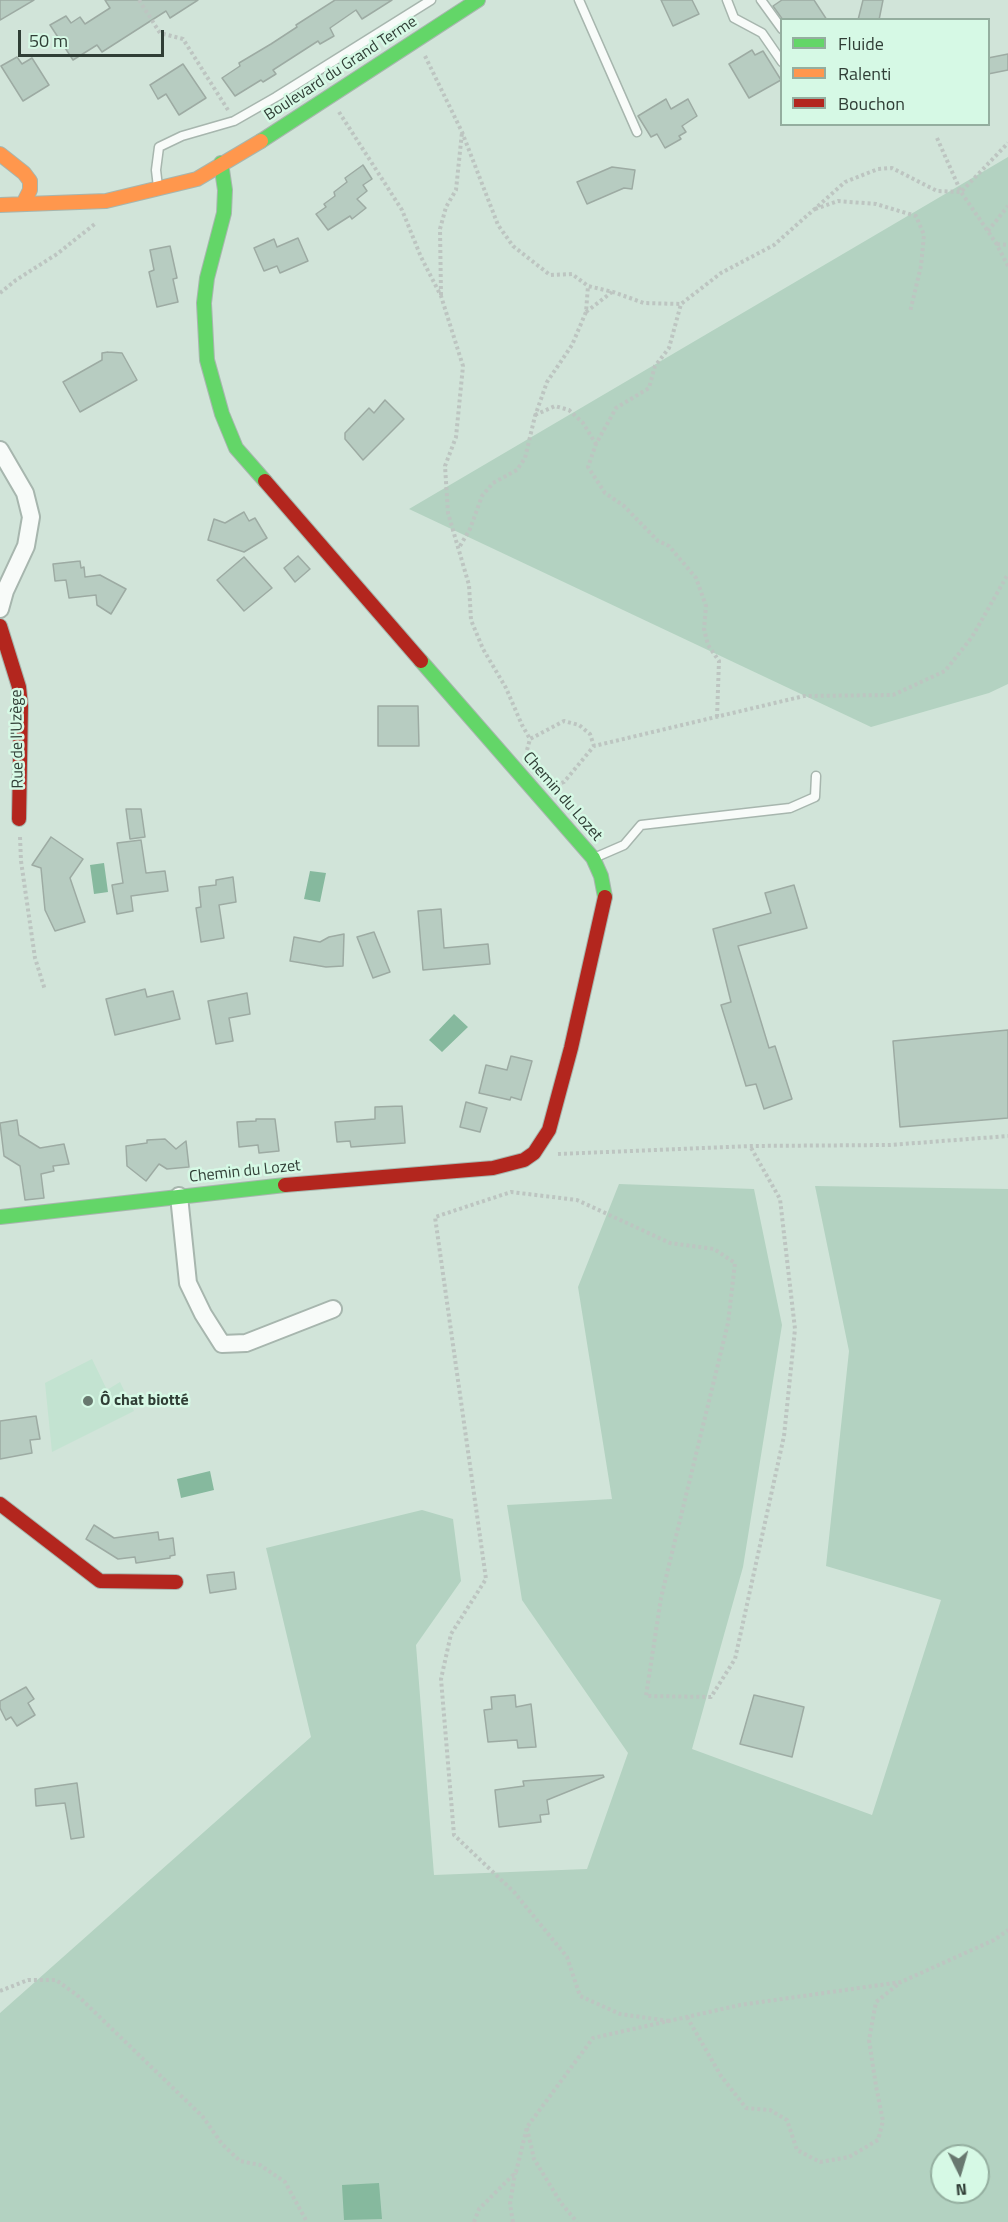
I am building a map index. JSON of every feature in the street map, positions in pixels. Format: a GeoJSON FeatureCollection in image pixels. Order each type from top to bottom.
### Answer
{"type":"FeatureCollection","features":[{"type":"Feature","properties":{"kind":"street","name":"Boulevard du Grand Terme"},"geometry":{"type":"LineString","coordinates":[[10,190],[107,188],[197,179],[258,143],[478,0]]}},
{"type":"Feature","properties":{"kind":"street"},"geometry":{"type":"LineString","coordinates":[[0,154],[40,189],[23,204]]}},
{"type":"Feature","properties":{"kind":"street","name":"Boulevard du Grand Terme"},"geometry":{"type":"LineString","coordinates":[[0,205],[106,201],[158,184],[190,166],[221,163]]}},
{"type":"Feature","properties":{"kind":"street","name":"Chemin du Lozet"},"geometry":{"type":"LineString","coordinates":[[0,1217],[304,1183],[493,1168],[512,1165],[534,1154],[549,1130],[605,899],[601,876],[593,858],[236,448],[222,414],[207,360],[204,303],[224,213],[221,163]]}},
{"type":"Feature","properties":{"kind":"street"},"geometry":{"type":"LineString","coordinates":[[0,450],[25,494],[30,517],[26,546],[5,591],[0,609]]}},
{"type":"Feature","properties":{"kind":"street","name":"Rue de l'Uzège"},"geometry":{"type":"LineString","coordinates":[[0,626],[19,687],[21,706],[19,819]]}},
{"type":"Feature","properties":{"kind":"street"},"geometry":{"type":"LineString","coordinates":[[178,1196],[188,1283],[203,1314],[222,1344],[246,1343],[333,1309]]}},
{"type":"Feature","properties":{"kind":"street"},"geometry":{"type":"LineString","coordinates":[[0,1504],[100,1581],[176,1582]]}},
{"type":"Feature","properties":{"kind":"lane"},"geometry":{"type":"LineString","coordinates":[[158,184],[156,158],[159,147],[182,136],[234,121],[276,98],[431,0]]}},
{"type":"Feature","properties":{"kind":"lane"},"geometry":{"type":"LineString","coordinates":[[579,0],[637,132]]}},
{"type":"Feature","properties":{"kind":"lane"},"geometry":{"type":"LineString","coordinates":[[727,0],[734,18],[762,33],[780,59]]}},
{"type":"Feature","properties":{"kind":"lane"},"geometry":{"type":"LineString","coordinates":[[761,0],[780,26]]}},
{"type":"Feature","properties":{"kind":"lane"},"geometry":{"type":"LineString","coordinates":[[593,858],[624,845],[641,825],[790,808],[815,797],[816,776]]}},
{"type":"Feature","properties":{"kind":"path"},"geometry":{"type":"LineString","coordinates":[[139,0],[160,33],[183,39],[234,121]]}},
{"type":"Feature","properties":{"kind":"path"},"geometry":{"type":"LineString","coordinates":[[417,39],[462,132],[498,225],[513,246],[550,275],[572,274],[588,286],[644,303],[681,304]]}},
{"type":"Feature","properties":{"kind":"path"},"geometry":{"type":"LineString","coordinates":[[330,96],[402,210],[421,257],[441,296],[463,366],[456,437],[445,466],[448,513],[469,585],[471,620],[483,650],[506,688],[530,739],[525,758],[524,779]]}},
{"type":"Feature","properties":{"kind":"path"},"geometry":{"type":"LineString","coordinates":[[441,296],[440,229],[446,207],[456,190],[462,132]]}},
{"type":"Feature","properties":{"kind":"path"},"geometry":{"type":"LineString","coordinates":[[937,138],[961,192],[996,243],[1008,266]]}},
{"type":"Feature","properties":{"kind":"path"},"geometry":{"type":"LineString","coordinates":[[717,717],[719,661],[708,645],[704,628],[706,606],[696,578],[669,546],[658,541],[624,506],[605,493],[588,468],[596,444],[616,408],[649,388],[655,366],[669,348],[681,304],[721,273],[774,245],[845,182],[878,169],[892,168],[937,191],[961,192],[1008,143]]}},
{"type":"Feature","properties":{"kind":"path"},"geometry":{"type":"LineString","coordinates":[[0,293],[57,254],[106,216],[106,201]]}},
{"type":"Feature","properties":{"kind":"path"},"geometry":{"type":"LineString","coordinates":[[811,210],[838,201],[876,204],[916,216],[924,235],[921,266],[910,312]]}},
{"type":"Feature","properties":{"kind":"path"},"geometry":{"type":"LineString","coordinates":[[988,231],[1008,206]]}},
{"type":"Feature","properties":{"kind":"path"},"geometry":{"type":"LineString","coordinates":[[996,243],[1008,246]]}},
{"type":"Feature","properties":{"kind":"path"},"geometry":{"type":"LineString","coordinates":[[459,547],[470,529],[482,496],[493,483],[517,470],[525,459],[535,416],[547,382],[572,345],[586,312],[588,286]]}},
{"type":"Feature","properties":{"kind":"path"},"geometry":{"type":"LineString","coordinates":[[586,312],[613,292]]}},
{"type":"Feature","properties":{"kind":"path"},"geometry":{"type":"LineString","coordinates":[[535,416],[555,406],[569,410],[583,423],[596,444]]}},
{"type":"Feature","properties":{"kind":"path"},"geometry":{"type":"LineString","coordinates":[[535,792],[564,782],[594,746],[804,696],[892,694],[945,671],[972,636],[1008,574]]}},
{"type":"Feature","properties":{"kind":"path"},"geometry":{"type":"LineString","coordinates":[[530,739],[564,721],[579,725],[590,734],[594,746]]}},
{"type":"Feature","properties":{"kind":"path"},"geometry":{"type":"LineString","coordinates":[[19,819],[21,861],[33,947],[45,990]]}},
{"type":"Feature","properties":{"kind":"path"},"geometry":{"type":"LineString","coordinates":[[534,1154],[750,1146],[890,1145],[1008,1136]]}},
{"type":"Feature","properties":{"kind":"path"},"geometry":{"type":"LineString","coordinates":[[669,2021],[620,2014],[580,1996],[567,1957],[514,1892],[454,1835],[441,1679],[452,1634],[486,1579],[435,1217],[512,1192],[577,1200],[670,1243],[714,1249],[735,1263],[728,1323],[661,1598],[646,1696],[711,1697],[735,1659],[784,1436],[795,1329],[780,1199],[750,1146]]}},
{"type":"Feature","properties":{"kind":"path"},"geometry":{"type":"LineString","coordinates":[[687,2017],[721,2076],[746,2108],[770,2110],[787,2120],[797,2150],[820,2162],[849,2157],[878,2140],[883,2121],[869,2040],[876,2002],[901,1982],[994,1940],[1008,1930]]}},
{"type":"Feature","properties":{"kind":"path"},"geometry":{"type":"LineString","coordinates":[[0,1991],[28,1980],[56,1980],[77,1995],[204,2117],[222,2144],[240,2161],[260,2165],[285,2182],[307,2222]]}},
{"type":"Feature","properties":{"kind":"path"},"geometry":{"type":"LineString","coordinates":[[513,2222],[510,2204],[527,2127],[593,2038],[740,2005],[901,1982]]}},
{"type":"Feature","properties":{"kind":"path"},"geometry":{"type":"LineString","coordinates":[[527,2127],[534,2159],[561,2203],[577,2222]]}},
{"type":"Feature","properties":{"kind":"path"},"geometry":{"type":"LineString","coordinates":[[474,2222],[479,2209],[516,2172]]}},
{"type":"Feature","properties":{"kind":"shaded area"},"geometry":{"type":"Polygon","coordinates":[[[1008,157],[1008,684],[989,693],[871,727],[409,509],[1008,157]]]}},
{"type":"Feature","properties":{"kind":"shaded area"},"geometry":{"type":"Polygon","coordinates":[[[104,863],[108,892],[94,894],[90,865],[104,863]]]}},
{"type":"Feature","properties":{"kind":"shaded area"},"geometry":{"type":"Polygon","coordinates":[[[310,871],[326,873],[320,902],[304,899],[310,871]]]}},
{"type":"Feature","properties":{"kind":"shaded area"},"geometry":{"type":"Polygon","coordinates":[[[454,1014],[468,1027],[442,1052],[429,1040],[454,1014]]]}},
{"type":"Feature","properties":{"kind":"shaded area"},"geometry":{"type":"Polygon","coordinates":[[[619,1184],[754,1189],[782,1325],[743,1567],[692,1749],[872,1815],[941,1600],[826,1566],[849,1351],[815,1186],[1008,1189],[1008,2222],[0,2222],[0,2013],[311,1737],[266,1548],[422,1510],[453,1519],[461,1581],[416,1645],[434,1875],[587,1869],[628,1753],[522,1600],[507,1505],[612,1499],[578,1287],[619,1184]]]}},
{"type":"Feature","properties":{"kind":"shaded area","name":"Ô chat biotté"},"geometry":{"type":"Polygon","coordinates":[[[92,1359],[107,1390],[120,1382],[134,1411],[52,1452],[45,1383],[92,1359]]]}},
{"type":"Feature","properties":{"kind":"shaded area"},"geometry":{"type":"Polygon","coordinates":[[[210,1471],[214,1490],[181,1498],[177,1479],[210,1471]]]}},
{"type":"Feature","properties":{"kind":"shaded area"},"geometry":{"type":"Polygon","coordinates":[[[379,2183],[382,2219],[344,2220],[342,2185],[379,2183]]]}},
{"type":"Feature","properties":{"kind":"building"},"geometry":{"type":"Polygon","coordinates":[[[0,0],[34,0],[0,20],[0,0]]]}},
{"type":"Feature","properties":{"kind":"building"},"geometry":{"type":"Polygon","coordinates":[[[105,0],[198,0],[170,18],[166,11],[102,52],[97,45],[73,60],[50,25],[66,16],[71,23],[80,17],[85,24],[110,8],[105,0]]]}},
{"type":"Feature","properties":{"kind":"building"},"geometry":{"type":"Polygon","coordinates":[[[335,0],[392,0],[362,19],[356,10],[330,28],[334,36],[320,44],[318,41],[273,70],[276,74],[263,82],[261,80],[235,96],[222,78],[240,66],[239,63],[335,0]]]}},
{"type":"Feature","properties":{"kind":"building"},"geometry":{"type":"Polygon","coordinates":[[[661,0],[692,0],[699,14],[673,26],[661,0]]]}},
{"type":"Feature","properties":{"kind":"building"},"geometry":{"type":"Polygon","coordinates":[[[782,0],[814,0],[826,18],[782,18],[773,6],[782,0]]]}},
{"type":"Feature","properties":{"kind":"building"},"geometry":{"type":"Polygon","coordinates":[[[863,0],[883,0],[879,18],[858,18],[863,0]]]}},
{"type":"Feature","properties":{"kind":"building"},"geometry":{"type":"Polygon","coordinates":[[[752,50],[755,55],[763,51],[780,81],[749,98],[729,64],[752,50]]]}},
{"type":"Feature","properties":{"kind":"building"},"geometry":{"type":"Polygon","coordinates":[[[1008,54],[1008,70],[990,74],[990,58],[1008,54]]]}},
{"type":"Feature","properties":{"kind":"building"},"geometry":{"type":"Polygon","coordinates":[[[17,57],[22,64],[32,58],[49,85],[23,101],[1,66],[17,57]]]}},
{"type":"Feature","properties":{"kind":"building"},"geometry":{"type":"Polygon","coordinates":[[[183,64],[206,98],[179,115],[166,94],[158,99],[150,85],[183,64]]]}},
{"type":"Feature","properties":{"kind":"building"},"geometry":{"type":"Polygon","coordinates":[[[666,99],[671,109],[688,99],[697,116],[682,126],[686,132],[679,136],[681,139],[665,148],[657,134],[651,137],[638,116],[666,99]]]}},
{"type":"Feature","properties":{"kind":"building"},"geometry":{"type":"Polygon","coordinates":[[[363,165],[372,179],[363,185],[367,191],[357,199],[366,208],[352,219],[350,216],[328,230],[316,214],[335,196],[334,192],[347,182],[345,178],[363,165]]]}},
{"type":"Feature","properties":{"kind":"building"},"geometry":{"type":"Polygon","coordinates":[[[612,167],[635,170],[632,189],[624,188],[587,204],[577,182],[612,167]]]}},
{"type":"Feature","properties":{"kind":"building"},"geometry":{"type":"Polygon","coordinates":[[[298,238],[308,261],[280,273],[277,266],[264,271],[254,248],[274,239],[277,247],[298,238]]]}},
{"type":"Feature","properties":{"kind":"building"},"geometry":{"type":"Polygon","coordinates":[[[170,246],[177,278],[173,279],[178,302],[157,307],[149,272],[154,270],[150,250],[170,246]]]}},
{"type":"Feature","properties":{"kind":"building"},"geometry":{"type":"Polygon","coordinates":[[[102,353],[122,353],[137,380],[80,412],[63,382],[102,360],[102,353]]]}},
{"type":"Feature","properties":{"kind":"building"},"geometry":{"type":"Polygon","coordinates":[[[385,400],[404,419],[363,460],[345,439],[345,433],[369,408],[374,413],[385,400]]]}},
{"type":"Feature","properties":{"kind":"building"},"geometry":{"type":"Polygon","coordinates":[[[244,512],[249,521],[255,518],[267,538],[244,552],[208,540],[214,519],[225,523],[244,512]]]}},
{"type":"Feature","properties":{"kind":"building"},"geometry":{"type":"Polygon","coordinates":[[[298,556],[310,569],[295,582],[284,568],[298,556]]]}},
{"type":"Feature","properties":{"kind":"building"},"geometry":{"type":"Polygon","coordinates":[[[244,557],[272,588],[244,611],[217,580],[244,557]]]}},
{"type":"Feature","properties":{"kind":"building"},"geometry":{"type":"Polygon","coordinates":[[[80,561],[81,568],[84,567],[85,577],[100,575],[126,589],[111,614],[97,605],[96,595],[69,598],[66,580],[55,581],[53,564],[80,561]]]}},
{"type":"Feature","properties":{"kind":"building"},"geometry":{"type":"Polygon","coordinates":[[[378,706],[418,706],[419,746],[378,746],[378,706]]]}},
{"type":"Feature","properties":{"kind":"building"},"geometry":{"type":"Polygon","coordinates":[[[126,809],[141,809],[145,837],[130,839],[126,809]]]}},
{"type":"Feature","properties":{"kind":"building"},"geometry":{"type":"Polygon","coordinates":[[[51,837],[83,859],[70,878],[85,922],[55,931],[45,910],[41,868],[32,865],[51,837]]]}},
{"type":"Feature","properties":{"kind":"building"},"geometry":{"type":"Polygon","coordinates":[[[141,840],[146,873],[165,871],[168,891],[131,896],[133,911],[117,914],[112,885],[123,883],[117,843],[141,840]]]}},
{"type":"Feature","properties":{"kind":"building"},"geometry":{"type":"Polygon","coordinates":[[[233,877],[236,902],[219,905],[224,938],[201,942],[196,908],[201,907],[199,887],[216,885],[216,880],[233,877]]]}},
{"type":"Feature","properties":{"kind":"building"},"geometry":{"type":"Polygon","coordinates":[[[794,885],[807,928],[738,946],[769,1048],[775,1046],[792,1099],[764,1109],[756,1084],[746,1086],[721,1005],[731,1002],[713,929],[771,913],[765,893],[794,885]]]}},
{"type":"Feature","properties":{"kind":"building"},"geometry":{"type":"Polygon","coordinates":[[[441,909],[444,948],[488,944],[490,964],[423,970],[418,911],[441,909]]]}},
{"type":"Feature","properties":{"kind":"building"},"geometry":{"type":"Polygon","coordinates":[[[374,932],[390,972],[373,978],[357,937],[374,932]]]}},
{"type":"Feature","properties":{"kind":"building"},"geometry":{"type":"Polygon","coordinates":[[[344,934],[343,966],[326,967],[290,961],[294,937],[320,942],[329,937],[344,934]]]}},
{"type":"Feature","properties":{"kind":"building"},"geometry":{"type":"Polygon","coordinates":[[[145,989],[147,997],[173,991],[180,1019],[115,1035],[106,999],[145,989]]]}},
{"type":"Feature","properties":{"kind":"building"},"geometry":{"type":"Polygon","coordinates":[[[247,993],[250,1014],[229,1018],[233,1041],[216,1044],[208,1001],[247,993]]]}},
{"type":"Feature","properties":{"kind":"building"},"geometry":{"type":"Polygon","coordinates":[[[1008,1030],[1008,1118],[900,1127],[893,1041],[1008,1030]]]}},
{"type":"Feature","properties":{"kind":"building"},"geometry":{"type":"Polygon","coordinates":[[[511,1056],[532,1061],[521,1100],[511,1097],[510,1100],[479,1093],[486,1065],[507,1070],[511,1056]]]}},
{"type":"Feature","properties":{"kind":"building"},"geometry":{"type":"Polygon","coordinates":[[[466,1102],[487,1108],[480,1132],[460,1127],[466,1102]]]}},
{"type":"Feature","properties":{"kind":"building"},"geometry":{"type":"Polygon","coordinates":[[[402,1106],[405,1143],[351,1147],[350,1141],[337,1142],[335,1122],[375,1119],[375,1107],[402,1106]]]}},
{"type":"Feature","properties":{"kind":"building"},"geometry":{"type":"Polygon","coordinates":[[[256,1119],[275,1119],[279,1151],[259,1153],[258,1145],[239,1147],[237,1122],[256,1121],[256,1119]]]}},
{"type":"Feature","properties":{"kind":"building"},"geometry":{"type":"Polygon","coordinates":[[[17,1120],[19,1135],[40,1148],[64,1144],[69,1164],[53,1166],[54,1171],[41,1174],[44,1198],[25,1200],[20,1166],[4,1156],[0,1123],[17,1120]]]}},
{"type":"Feature","properties":{"kind":"building"},"geometry":{"type":"Polygon","coordinates":[[[165,1139],[176,1149],[186,1141],[189,1167],[167,1169],[159,1164],[146,1181],[127,1166],[126,1146],[147,1143],[147,1140],[165,1139]]]}},
{"type":"Feature","properties":{"kind":"building"},"geometry":{"type":"Polygon","coordinates":[[[36,1416],[40,1439],[30,1440],[32,1453],[0,1459],[0,1421],[36,1416]]]}},
{"type":"Feature","properties":{"kind":"building"},"geometry":{"type":"Polygon","coordinates":[[[94,1525],[114,1538],[158,1532],[159,1540],[173,1538],[175,1555],[170,1558],[136,1563],[135,1557],[118,1559],[86,1539],[94,1525]]]}},
{"type":"Feature","properties":{"kind":"building"},"geometry":{"type":"Polygon","coordinates":[[[234,1572],[236,1589],[210,1593],[207,1575],[234,1572]]]}},
{"type":"Feature","properties":{"kind":"building"},"geometry":{"type":"Polygon","coordinates":[[[26,1687],[34,1699],[28,1703],[35,1715],[17,1726],[11,1717],[6,1720],[0,1708],[0,1701],[26,1687]]]}},
{"type":"Feature","properties":{"kind":"building"},"geometry":{"type":"Polygon","coordinates":[[[515,1695],[516,1707],[531,1704],[536,1747],[518,1748],[517,1740],[488,1742],[484,1710],[492,1709],[491,1697],[515,1695]]]}},
{"type":"Feature","properties":{"kind":"building"},"geometry":{"type":"Polygon","coordinates":[[[754,1695],[804,1707],[792,1757],[740,1744],[754,1695]]]}},
{"type":"Feature","properties":{"kind":"building"},"geometry":{"type":"Polygon","coordinates":[[[603,1775],[604,1777],[547,1800],[549,1814],[540,1815],[541,1822],[499,1827],[495,1790],[524,1786],[523,1781],[603,1775]]]}},
{"type":"Feature","properties":{"kind":"building"},"geometry":{"type":"Polygon","coordinates":[[[77,1783],[84,1837],[71,1839],[65,1803],[36,1806],[35,1789],[77,1783]]]}},
{"type":"Feature","properties":{"kind":"traffic: fast"},"geometry":{"type":"LineString","coordinates":[[261,141],[478,0]]}},
{"type":"Feature","properties":{"kind":"traffic: fast"},"geometry":{"type":"LineString","coordinates":[[221,163],[225,190],[224,213],[207,278],[204,303],[207,360],[222,414],[236,448],[265,481]]}},
{"type":"Feature","properties":{"kind":"traffic: fast"},"geometry":{"type":"LineString","coordinates":[[421,661],[593,858],[601,876],[605,897]]}},
{"type":"Feature","properties":{"kind":"traffic: fast"},"geometry":{"type":"LineString","coordinates":[[0,1217],[285,1185]]}},
{"type":"Feature","properties":{"kind":"traffic: slow"},"geometry":{"type":"LineString","coordinates":[[0,205],[106,201],[197,179],[261,141]]}},
{"type":"Feature","properties":{"kind":"traffic: slow"},"geometry":{"type":"LineString","coordinates":[[0,154],[24,173],[30,181],[30,190],[23,204]]}},
{"type":"Feature","properties":{"kind":"traffic: jam"},"geometry":{"type":"LineString","coordinates":[[265,481],[421,661]]}},
{"type":"Feature","properties":{"kind":"traffic: jam"},"geometry":{"type":"LineString","coordinates":[[0,626],[19,687],[21,706],[19,819]]}},
{"type":"Feature","properties":{"kind":"traffic: jam"},"geometry":{"type":"LineString","coordinates":[[285,1185],[493,1168],[524,1160],[534,1153],[549,1130],[571,1048],[605,897]]}},
{"type":"Feature","properties":{"kind":"traffic: jam"},"geometry":{"type":"LineString","coordinates":[[0,1504],[100,1581],[176,1582]]}},
{"type":"Feature","properties":{"kind":"place","name":"Ô chat biotté"},"geometry":{"type":"Point","coordinates":[88,1401]}}]}
